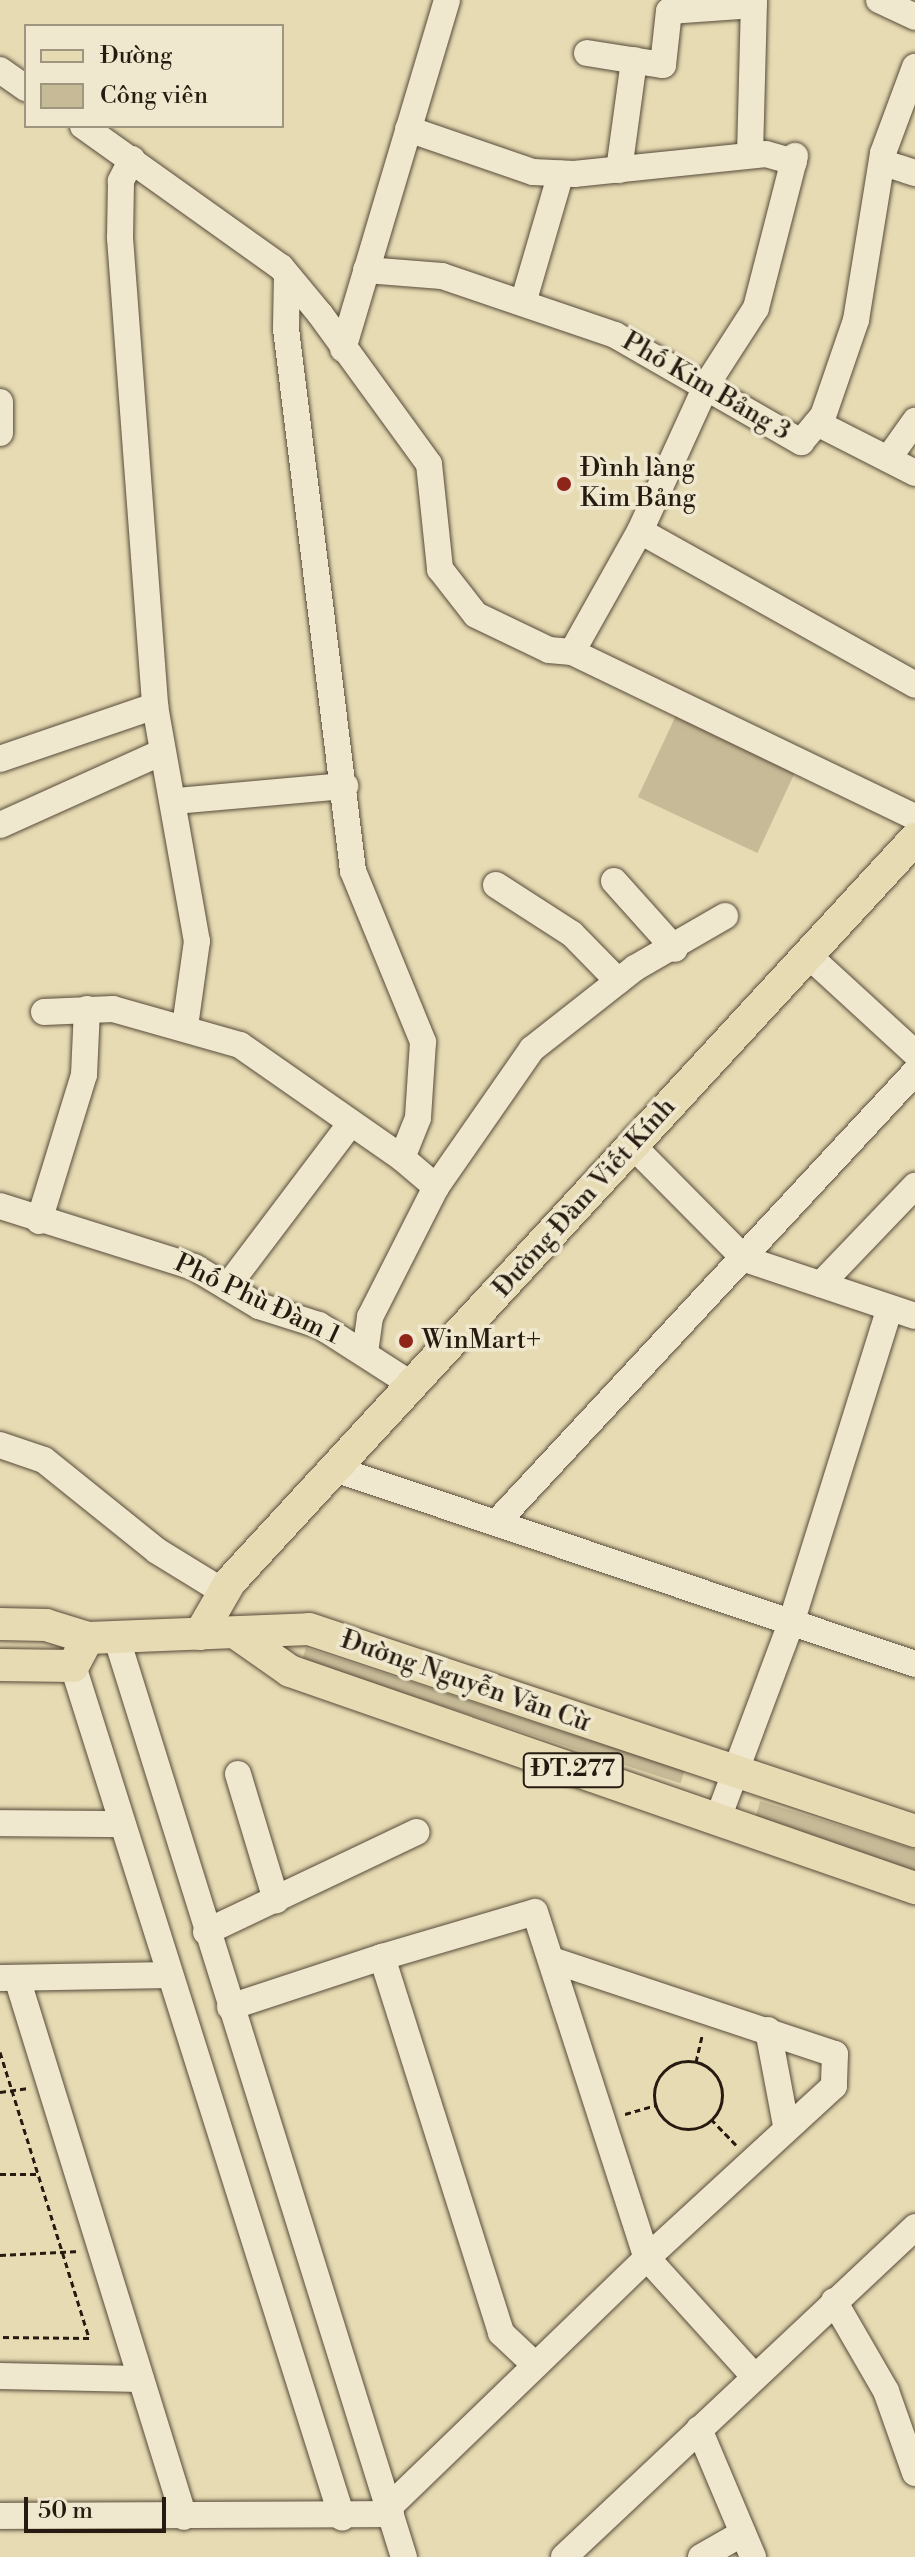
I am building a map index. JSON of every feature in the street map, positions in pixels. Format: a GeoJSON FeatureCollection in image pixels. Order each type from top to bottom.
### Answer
{"type":"FeatureCollection","features":[{"type":"Feature","properties":{"kind":"main road","name":"Đường Đàm Viết Kính"},"geometry":{"type":"LineString","coordinates":[[200,1634],[224,1592],[915,839]]}},
{"type":"Feature","properties":{"kind":"main road","name":"Đường Nguyễn Văn Cừ"},"geometry":{"type":"LineString","coordinates":[[0,1624],[46,1625],[93,1647]]}},
{"type":"Feature","properties":{"kind":"main road","name":"Đường Nguyễn Văn Cừ"},"geometry":{"type":"LineString","coordinates":[[0,1665],[93,1647],[200,1634],[240,1636],[309,1629],[733,1774],[915,1831]]}},
{"type":"Feature","properties":{"kind":"main road","name":"Đường Nguyễn Văn Cừ"},"geometry":{"type":"LineString","coordinates":[[240,1636],[290,1671],[915,1888]]}},
{"type":"Feature","properties":{"kind":"street"},"geometry":{"type":"LineString","coordinates":[[343,349],[447,0]]}},
{"type":"Feature","properties":{"kind":"street"},"geometry":{"type":"LineString","coordinates":[[879,0],[915,17]]}},
{"type":"Feature","properties":{"kind":"street"},"geometry":{"type":"LineString","coordinates":[[587,53],[663,65],[669,11],[754,2],[750,155]]}},
{"type":"Feature","properties":{"kind":"street"},"geometry":{"type":"LineString","coordinates":[[619,170],[634,60]]}},
{"type":"Feature","properties":{"kind":"street","name":"Phố Kim Bảng 3"},"geometry":{"type":"LineString","coordinates":[[366,270],[442,276],[615,335],[707,384],[801,442],[817,423],[856,320],[884,163],[915,67]]}},
{"type":"Feature","properties":{"kind":"street"},"geometry":{"type":"LineString","coordinates":[[0,70],[24,87]]}},
{"type":"Feature","properties":{"kind":"street"},"geometry":{"type":"LineString","coordinates":[[86,128],[287,275],[429,464],[436,554],[462,601],[502,631],[572,652],[915,817]]}},
{"type":"Feature","properties":{"kind":"street"},"geometry":{"type":"LineString","coordinates":[[408,129],[533,172],[619,170],[750,155],[794,159],[756,308],[707,384],[640,531],[572,652]]}},
{"type":"Feature","properties":{"kind":"street"},"geometry":{"type":"LineString","coordinates":[[132,159],[121,181],[120,238],[155,706],[160,753],[176,801],[197,941],[185,1026]]}},
{"type":"Feature","properties":{"kind":"street"},"geometry":{"type":"LineString","coordinates":[[884,163],[915,173]]}},
{"type":"Feature","properties":{"kind":"street"},"geometry":{"type":"LineString","coordinates":[[523,303],[561,173]]}},
{"type":"Feature","properties":{"kind":"street"},"geometry":{"type":"LineString","coordinates":[[287,275],[286,329],[345,786],[353,871],[423,1042],[418,1118],[402,1158]]}},
{"type":"Feature","properties":{"kind":"street"},"geometry":{"type":"LineString","coordinates":[[0,402],[0,433]]}},
{"type":"Feature","properties":{"kind":"street"},"geometry":{"type":"LineString","coordinates":[[888,459],[915,421]]}},
{"type":"Feature","properties":{"kind":"street"},"geometry":{"type":"LineString","coordinates":[[817,423],[915,473]]}},
{"type":"Feature","properties":{"kind":"street"},"geometry":{"type":"LineString","coordinates":[[640,531],[915,685]]}},
{"type":"Feature","properties":{"kind":"street"},"geometry":{"type":"LineString","coordinates":[[0,759],[155,706]]}},
{"type":"Feature","properties":{"kind":"street"},"geometry":{"type":"LineString","coordinates":[[0,825],[160,753]]}},
{"type":"Feature","properties":{"kind":"street"},"geometry":{"type":"LineString","coordinates":[[176,801],[345,786]]}},
{"type":"Feature","properties":{"kind":"street"},"geometry":{"type":"LineString","coordinates":[[614,881],[675,949]]}},
{"type":"Feature","properties":{"kind":"street"},"geometry":{"type":"LineString","coordinates":[[496,885],[572,934],[618,981]]}},
{"type":"Feature","properties":{"kind":"street"},"geometry":{"type":"LineString","coordinates":[[365,1352],[370,1317],[436,1187],[532,1049],[618,981],[725,916]]}},
{"type":"Feature","properties":{"kind":"street"},"geometry":{"type":"LineString","coordinates":[[809,956],[915,1053]]}},
{"type":"Feature","properties":{"kind":"street"},"geometry":{"type":"LineString","coordinates":[[44,1012],[87,1009],[185,1026],[240,1045],[348,1127],[402,1158],[436,1187]]}},
{"type":"Feature","properties":{"kind":"street"},"geometry":{"type":"LineString","coordinates":[[39,1221],[84,1075],[87,1009]]}},
{"type":"Feature","properties":{"kind":"street"},"geometry":{"type":"LineString","coordinates":[[497,1522],[745,1259],[915,1072]]}},
{"type":"Feature","properties":{"kind":"street"},"geometry":{"type":"LineString","coordinates":[[227,1287],[348,1127]]}},
{"type":"Feature","properties":{"kind":"street"},"geometry":{"type":"LineString","coordinates":[[632,1145],[745,1259],[903,1312],[717,1821]]}},
{"type":"Feature","properties":{"kind":"street"},"geometry":{"type":"LineString","coordinates":[[821,1284],[915,1186]]}},
{"type":"Feature","properties":{"kind":"street","name":"Phố Phù Đàm 1"},"geometry":{"type":"LineString","coordinates":[[0,1206],[39,1221],[194,1267],[227,1287],[365,1352],[414,1386]]}},
{"type":"Feature","properties":{"kind":"street"},"geometry":{"type":"LineString","coordinates":[[0,1445],[44,1460],[157,1551],[224,1592]]}},
{"type":"Feature","properties":{"kind":"street"},"geometry":{"type":"LineString","coordinates":[[335,1469],[792,1620],[915,1664]]}},
{"type":"Feature","properties":{"kind":"street"},"geometry":{"type":"LineString","coordinates":[[93,1647],[122,1824],[342,2517]]}},
{"type":"Feature","properties":{"kind":"street"},"geometry":{"type":"LineString","coordinates":[[93,1647],[206,1932],[404,2557]]}},
{"type":"Feature","properties":{"kind":"street"},"geometry":{"type":"LineString","coordinates":[[238,1774],[276,1900]]}},
{"type":"Feature","properties":{"kind":"street"},"geometry":{"type":"LineString","coordinates":[[0,1823],[122,1824]]}},
{"type":"Feature","properties":{"kind":"street"},"geometry":{"type":"LineString","coordinates":[[206,1932],[417,1832]]}},
{"type":"Feature","properties":{"kind":"street"},"geometry":{"type":"LineString","coordinates":[[230,2007],[531,1911],[555,1961],[647,2258],[754,2376]]}},
{"type":"Feature","properties":{"kind":"street"},"geometry":{"type":"LineString","coordinates":[[382,1957],[501,2333],[533,2363]]}},
{"type":"Feature","properties":{"kind":"street"},"geometry":{"type":"LineString","coordinates":[[0,2516],[342,2517],[390,2511],[533,2363],[786,2125],[834,2086],[838,2061],[829,2050],[555,1961]]}},
{"type":"Feature","properties":{"kind":"street"},"geometry":{"type":"LineString","coordinates":[[170,1975],[8,1978],[184,2517]]}},
{"type":"Feature","properties":{"kind":"street"},"geometry":{"type":"LineString","coordinates":[[768,2030],[786,2125]]}},
{"type":"Feature","properties":{"kind":"street"},"geometry":{"type":"LineString","coordinates":[[564,2557],[915,2227]]}},
{"type":"Feature","properties":{"kind":"street"},"geometry":{"type":"LineString","coordinates":[[834,2301],[880,2379],[915,2473]]}},
{"type":"Feature","properties":{"kind":"street"},"geometry":{"type":"LineString","coordinates":[[0,2376],[141,2379]]}},
{"type":"Feature","properties":{"kind":"street"},"geometry":{"type":"LineString","coordinates":[[699,2429],[748,2545],[701,2557]]}},
{"type":"Feature","properties":{"kind":"path"},"geometry":{"type":"LineString","coordinates":[[696,2062],[704,2025]]}},
{"type":"Feature","properties":{"kind":"path"},"geometry":{"type":"LineString","coordinates":[[0,2052],[89,2338],[0,2337]]}},
{"type":"Feature","properties":{"kind":"path"},"geometry":{"type":"LineString","coordinates":[[656,2105],[663,2072],[696,2062]]}},
{"type":"Feature","properties":{"kind":"path"},"geometry":{"type":"LineString","coordinates":[[696,2062],[720,2086],[711,2119]]}},
{"type":"Feature","properties":{"kind":"path"},"geometry":{"type":"LineString","coordinates":[[0,2092],[27,2088]]}},
{"type":"Feature","properties":{"kind":"path"},"geometry":{"type":"LineString","coordinates":[[619,2116],[656,2105]]}},
{"type":"Feature","properties":{"kind":"path"},"geometry":{"type":"LineString","coordinates":[[656,2105],[680,2128],[711,2119]]}},
{"type":"Feature","properties":{"kind":"path"},"geometry":{"type":"LineString","coordinates":[[711,2119],[740,2148]]}},
{"type":"Feature","properties":{"kind":"path"},"geometry":{"type":"LineString","coordinates":[[0,2174],[38,2174]]}},
{"type":"Feature","properties":{"kind":"path"},"geometry":{"type":"LineString","coordinates":[[0,2255],[80,2251]]}},
{"type":"Feature","properties":{"kind":"green space"},"geometry":{"type":"Polygon","coordinates":[[[678,711],[798,767],[757,853],[638,797],[678,711]]]}},
{"type":"Feature","properties":{"kind":"green space"},"geometry":{"type":"Polygon","coordinates":[[[306,1648],[685,1771],[681,1783],[302,1660],[306,1648]]]}},
{"type":"Feature","properties":{"kind":"green space"},"geometry":{"type":"Polygon","coordinates":[[[760,1801],[915,1849],[915,1875],[755,1820],[760,1801]]]}},
{"type":"Feature","properties":{"kind":"place","name":"Đình làng Kim Bảng"},"geometry":{"type":"Point","coordinates":[564,484]}},
{"type":"Feature","properties":{"kind":"place","name":"WinMart+"},"geometry":{"type":"Point","coordinates":[406,1341]}}]}
